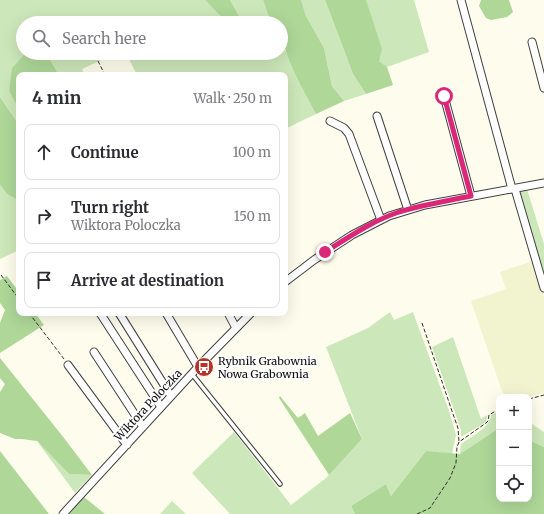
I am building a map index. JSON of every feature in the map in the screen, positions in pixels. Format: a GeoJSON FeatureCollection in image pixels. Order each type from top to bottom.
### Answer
{"type":"FeatureCollection","features":[{"type":"Feature","properties":{"kind":"street"},"geometry":{"type":"LineString","coordinates":[[461,0],[513,189],[544,288]]}},
{"type":"Feature","properties":{"kind":"street"},"geometry":{"type":"LineString","coordinates":[[532,42],[544,88]]}},
{"type":"Feature","properties":{"kind":"street"},"geometry":{"type":"LineString","coordinates":[[444,96],[471,196]]}},
{"type":"Feature","properties":{"kind":"street"},"geometry":{"type":"LineString","coordinates":[[377,116],[408,210]]}},
{"type":"Feature","properties":{"kind":"street"},"geometry":{"type":"LineString","coordinates":[[330,121],[344,128],[349,134],[381,220]]}},
{"type":"Feature","properties":{"kind":"street"},"geometry":{"type":"LineString","coordinates":[[288,280],[338,244],[364,228],[381,220],[408,210],[471,196],[544,183]]}},
{"type":"Feature","properties":{"kind":"street"},"geometry":{"type":"LineString","coordinates":[[102,316],[161,407]]}},
{"type":"Feature","properties":{"kind":"street"},"geometry":{"type":"LineString","coordinates":[[121,316],[171,396]]}},
{"type":"Feature","properties":{"kind":"street"},"geometry":{"type":"LineString","coordinates":[[168,316],[198,367]]}},
{"type":"Feature","properties":{"kind":"street"},"geometry":{"type":"LineString","coordinates":[[230,316],[236,328]]}},
{"type":"Feature","properties":{"kind":"street","name":"Wiktora Poloczka"},"geometry":{"type":"LineString","coordinates":[[63,514],[198,367],[248,316]]}},
{"type":"Feature","properties":{"kind":"street"},"geometry":{"type":"LineString","coordinates":[[94,352],[143,426]]}},
{"type":"Feature","properties":{"kind":"street"},"geometry":{"type":"LineString","coordinates":[[68,365],[127,445]]}},
{"type":"Feature","properties":{"kind":"lane"},"geometry":{"type":"LineString","coordinates":[[192,374],[280,484]]}},
{"type":"Feature","properties":{"kind":"path"},"geometry":{"type":"LineString","coordinates":[[98,61],[104,72]]}},
{"type":"Feature","properties":{"kind":"path"},"geometry":{"type":"LineString","coordinates":[[1,276],[16,295]]}},
{"type":"Feature","properties":{"kind":"path"},"geometry":{"type":"LineString","coordinates":[[31,316],[68,365]]}},
{"type":"Feature","properties":{"kind":"path"},"geometry":{"type":"LineString","coordinates":[[417,514],[430,508],[450,478],[456,463],[457,447],[460,437],[456,421],[422,323]]}},
{"type":"Feature","properties":{"kind":"path"},"geometry":{"type":"LineString","coordinates":[[532,398],[544,395]]}},
{"type":"Feature","properties":{"kind":"path"},"geometry":{"type":"LineString","coordinates":[[459,442],[486,423],[489,415],[496,411]]}},
{"type":"Feature","properties":{"kind":"green space"},"geometry":{"type":"Polygon","coordinates":[[[0,0],[205,0],[220,16],[16,16],[16,60],[23,60],[18,72],[16,72],[9,91],[16,104],[16,121],[0,97],[0,0]]]}},
{"type":"Feature","properties":{"kind":"green space"},"geometry":{"type":"Polygon","coordinates":[[[205,0],[230,0],[239,16],[220,16],[205,0]]]}},
{"type":"Feature","properties":{"kind":"green space"},"geometry":{"type":"Polygon","coordinates":[[[230,0],[263,0],[269,16],[239,16],[230,0]]]}},
{"type":"Feature","properties":{"kind":"green space"},"geometry":{"type":"Polygon","coordinates":[[[263,0],[301,0],[306,16],[324,48],[332,86],[344,101],[316,114],[288,58],[288,16],[269,16],[263,0]]]}},
{"type":"Feature","properties":{"kind":"green space"},"geometry":{"type":"Polygon","coordinates":[[[301,0],[325,0],[353,74],[366,94],[344,101],[332,86],[324,48],[306,16],[301,0]]]}},
{"type":"Feature","properties":{"kind":"green space"},"geometry":{"type":"Polygon","coordinates":[[[325,0],[366,0],[382,49],[379,61],[387,67],[393,85],[366,94],[353,74],[325,0]]]}},
{"type":"Feature","properties":{"kind":"green space"},"geometry":{"type":"Polygon","coordinates":[[[366,0],[414,0],[429,52],[387,67],[379,61],[366,0]]]}},
{"type":"Feature","properties":{"kind":"green space"},"geometry":{"type":"Polygon","coordinates":[[[481,0],[509,0],[513,12],[507,17],[491,20],[486,18],[479,6],[481,0]]]}},
{"type":"Feature","properties":{"kind":"green space"},"geometry":{"type":"Polygon","coordinates":[[[288,56],[316,114],[288,128],[288,72],[136,72],[130,60],[288,60],[288,56]]]}},
{"type":"Feature","properties":{"kind":"green space"},"geometry":{"type":"Polygon","coordinates":[[[19,60],[50,60],[57,72],[16,72],[16,104],[9,91],[12,68],[19,60]]]}},
{"type":"Feature","properties":{"kind":"green space"},"geometry":{"type":"Polygon","coordinates":[[[50,60],[102,60],[82,69],[84,72],[57,72],[50,60]]]}},
{"type":"Feature","properties":{"kind":"green space"},"geometry":{"type":"Polygon","coordinates":[[[0,97],[16,121],[16,199],[7,194],[0,185],[0,97]]]}},
{"type":"Feature","properties":{"kind":"green space"},"geometry":{"type":"Polygon","coordinates":[[[0,185],[7,194],[16,199],[16,251],[0,259],[0,185]]]}},
{"type":"Feature","properties":{"kind":"green space"},"geometry":{"type":"Polygon","coordinates":[[[527,189],[544,244],[544,280],[518,192],[527,189]]]}},
{"type":"Feature","properties":{"kind":"green space"},"geometry":{"type":"Polygon","coordinates":[[[533,261],[544,297],[544,393],[532,396],[532,394],[503,394],[471,301],[506,289],[500,272],[533,261]]]}},
{"type":"Feature","properties":{"kind":"green space"},"geometry":{"type":"Polygon","coordinates":[[[7,276],[16,288],[16,316],[37,316],[44,325],[0,353],[0,323],[5,310],[0,303],[0,280],[7,276]]]}},
{"type":"Feature","properties":{"kind":"green space"},"geometry":{"type":"Polygon","coordinates":[[[390,312],[394,320],[413,312],[449,411],[456,435],[452,454],[426,451],[391,496],[386,484],[351,506],[355,514],[230,514],[192,473],[234,432],[291,505],[326,478],[362,439],[326,347],[368,328],[390,312]]]}},
{"type":"Feature","properties":{"kind":"green space"},"geometry":{"type":"Polygon","coordinates":[[[453,337],[481,419],[487,415],[486,422],[461,437],[461,430],[432,347],[453,337]]]}},
{"type":"Feature","properties":{"kind":"green space"},"geometry":{"type":"Polygon","coordinates":[[[0,358],[92,475],[69,474],[37,441],[15,439],[0,433],[0,392],[5,384],[0,378],[0,358]]]}},
{"type":"Feature","properties":{"kind":"green space"},"geometry":{"type":"Polygon","coordinates":[[[280,396],[298,418],[305,413],[318,436],[350,413],[362,439],[329,475],[279,398],[280,396]]]}},
{"type":"Feature","properties":{"kind":"green space"},"geometry":{"type":"Polygon","coordinates":[[[496,412],[496,430],[460,454],[461,444],[484,427],[488,423],[491,415],[496,412]]]}},
{"type":"Feature","properties":{"kind":"green space"},"geometry":{"type":"Polygon","coordinates":[[[532,424],[544,432],[544,447],[532,441],[532,424]]]}},
{"type":"Feature","properties":{"kind":"green space"},"geometry":{"type":"Polygon","coordinates":[[[496,430],[496,502],[532,502],[532,441],[544,447],[544,514],[355,514],[351,506],[386,484],[391,496],[426,451],[460,454],[496,430]]]}},
{"type":"Feature","properties":{"kind":"green space"},"geometry":{"type":"Polygon","coordinates":[[[37,441],[69,474],[92,475],[75,493],[37,441]]]}},
{"type":"Feature","properties":{"kind":"green space"},"geometry":{"type":"Polygon","coordinates":[[[0,451],[49,514],[0,514],[0,451]]]}},
{"type":"Feature","properties":{"kind":"green space"},"geometry":{"type":"Polygon","coordinates":[[[84,497],[105,514],[68,514],[84,497]]]}},
{"type":"Feature","properties":{"kind":"green space"},"geometry":{"type":"Polygon","coordinates":[[[172,501],[186,514],[160,514],[172,501]]]}},
{"type":"Feature","properties":{"kind":"place","name":"Rybnik Grabownia Nowa Grabownia"},"geometry":{"type":"Point","coordinates":[204,367]}},
{"type":"Feature","properties":{"kind":"route"},"geometry":{"type":"LineString","coordinates":[[325,252],[364,228],[389,216],[416,207],[471,196],[444,96]]}}]}
